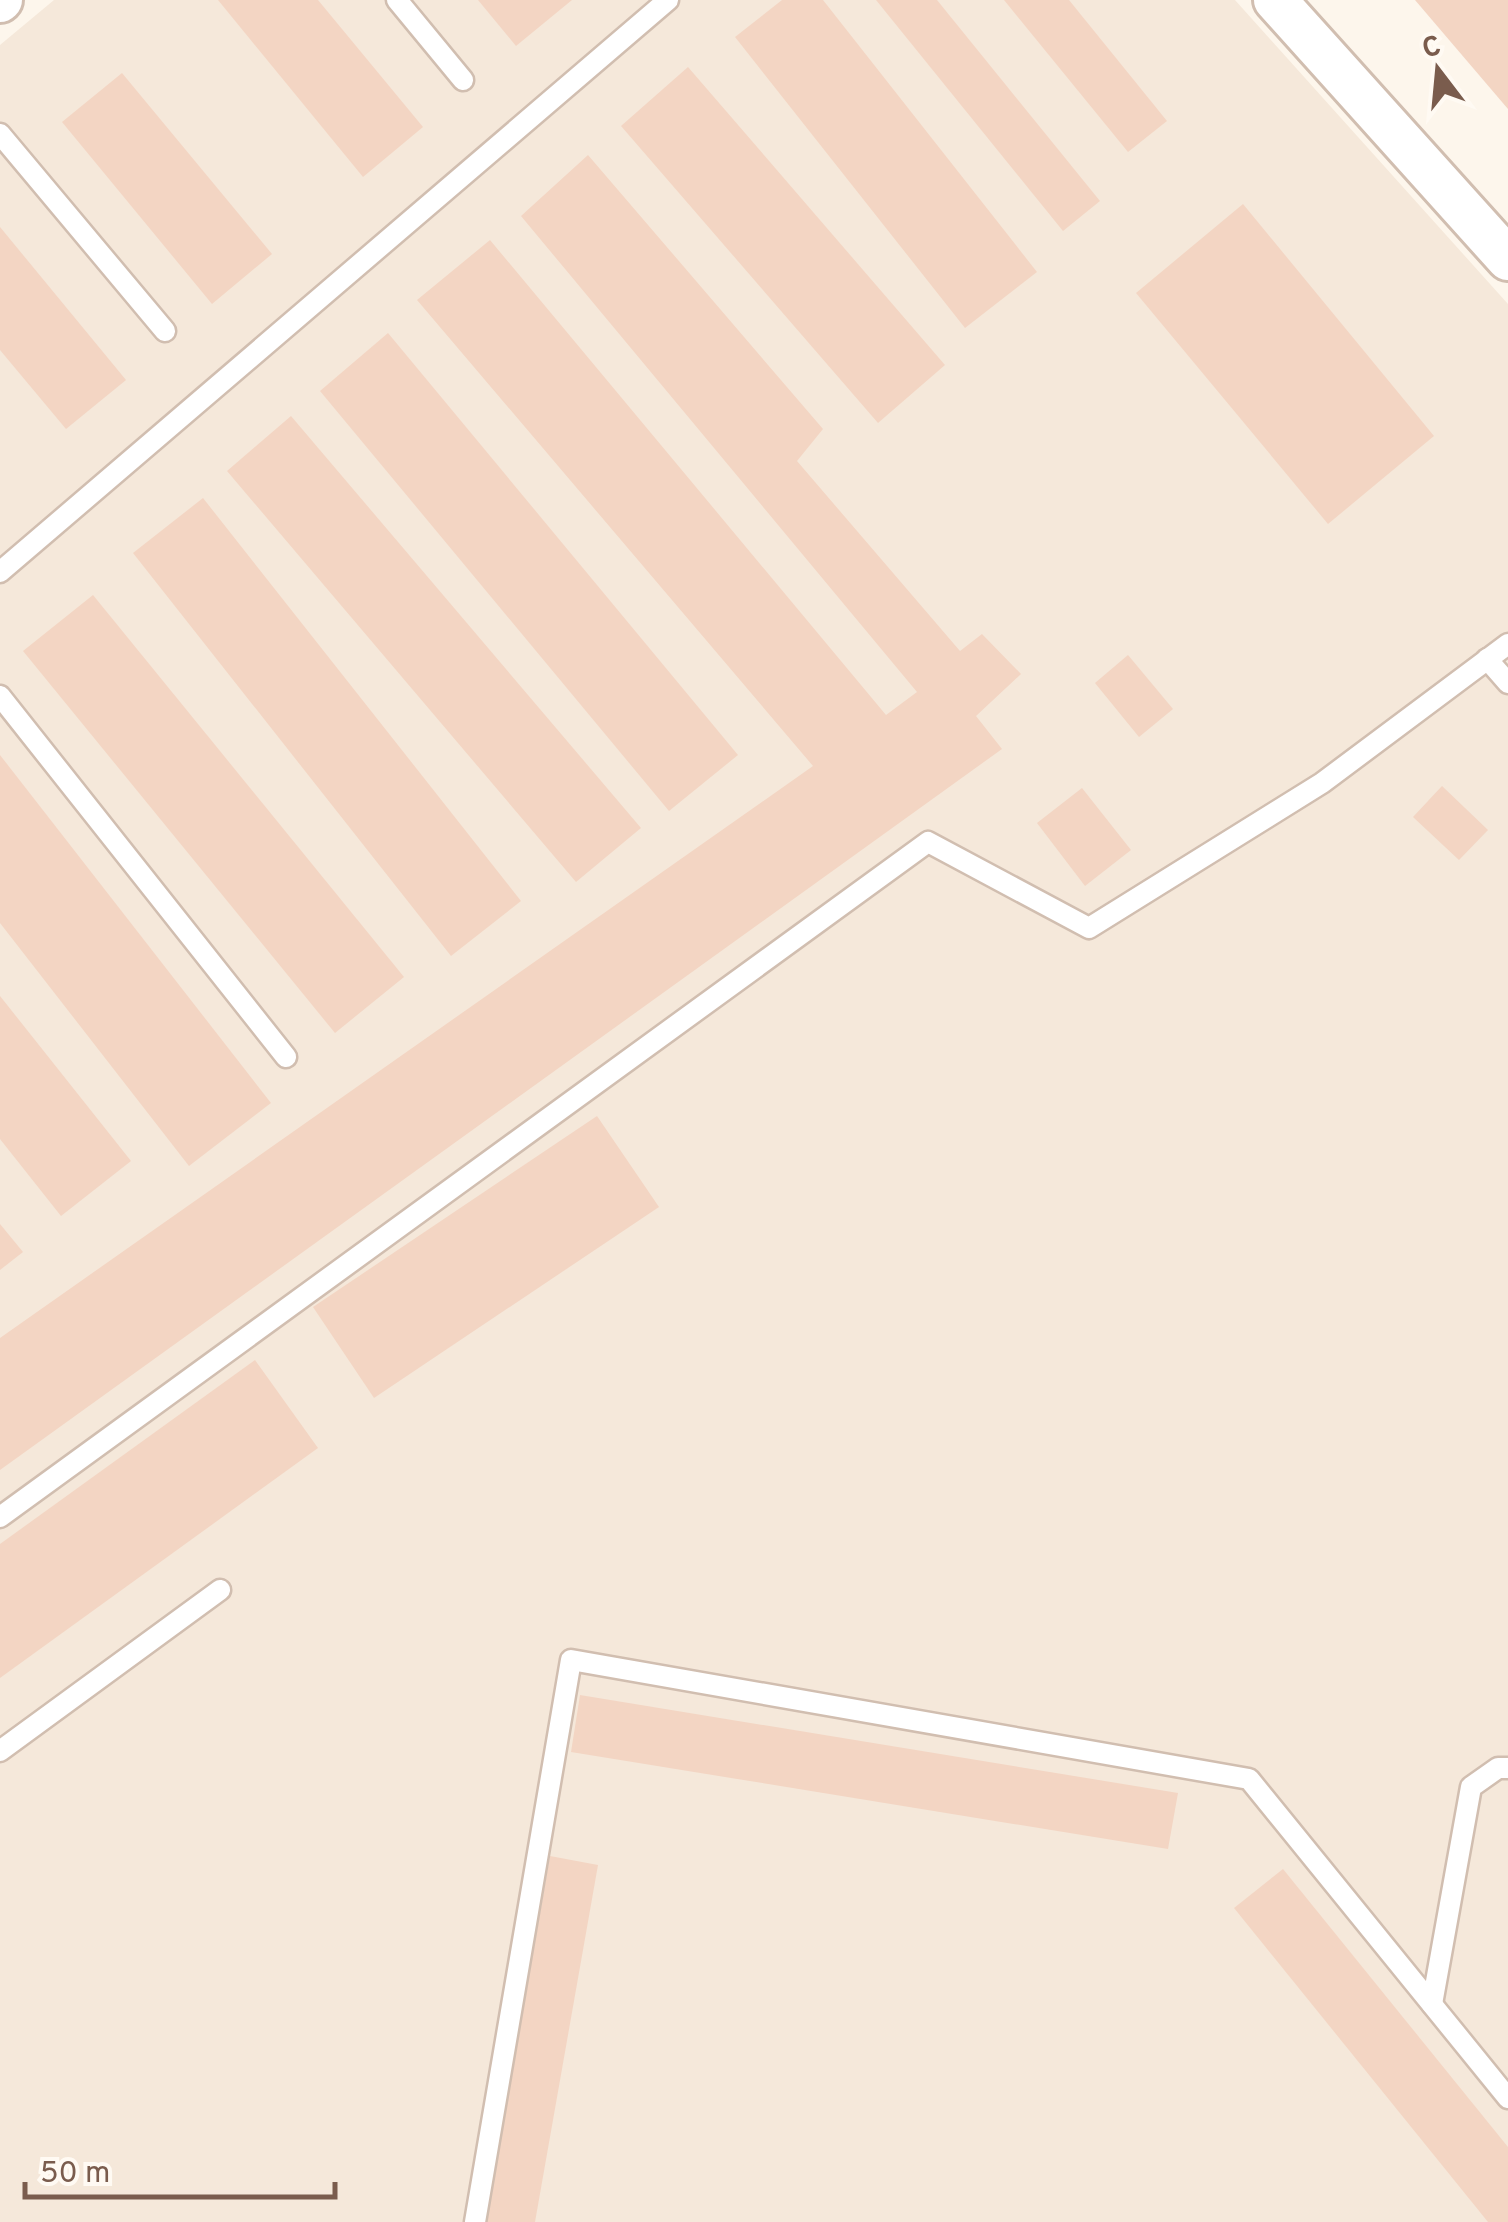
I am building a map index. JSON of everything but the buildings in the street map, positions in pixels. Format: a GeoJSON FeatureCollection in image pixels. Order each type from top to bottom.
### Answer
{"type":"FeatureCollection","features":[{"type":"Feature","properties":{"kind":"street"},"geometry":{"type":"LineString","coordinates":[[1275,0],[1508,259]]}},
{"type":"Feature","properties":{"kind":"lane"},"geometry":{"type":"LineString","coordinates":[[397,0],[463,80]]}},
{"type":"Feature","properties":{"kind":"lane"},"geometry":{"type":"LineString","coordinates":[[0,572],[668,0]]}},
{"type":"Feature","properties":{"kind":"lane"},"geometry":{"type":"LineString","coordinates":[[0,134],[165,330]]}},
{"type":"Feature","properties":{"kind":"lane"},"geometry":{"type":"LineString","coordinates":[[0,1517],[928,842],[1089,928],[1322,783],[1508,644]]}},
{"type":"Feature","properties":{"kind":"lane"},"geometry":{"type":"LineString","coordinates":[[1487,660],[1508,684]]}},
{"type":"Feature","properties":{"kind":"lane"},"geometry":{"type":"LineString","coordinates":[[0,696],[286,1057]]}},
{"type":"Feature","properties":{"kind":"lane"},"geometry":{"type":"LineString","coordinates":[[0,1751],[220,1590]]}},
{"type":"Feature","properties":{"kind":"lane"},"geometry":{"type":"LineString","coordinates":[[474,2222],[571,1660],[1248,1779],[1508,2098]]}},
{"type":"Feature","properties":{"kind":"lane"},"geometry":{"type":"LineString","coordinates":[[1432,2004],[1472,1787],[1498,1768],[1508,1768]]}},
{"type":"Feature","properties":{"kind":"shaded area"},"geometry":{"type":"Polygon","coordinates":[[[54,0],[1235,0],[1508,304],[1508,2222],[0,2222],[0,45],[54,0]]]}}]}
